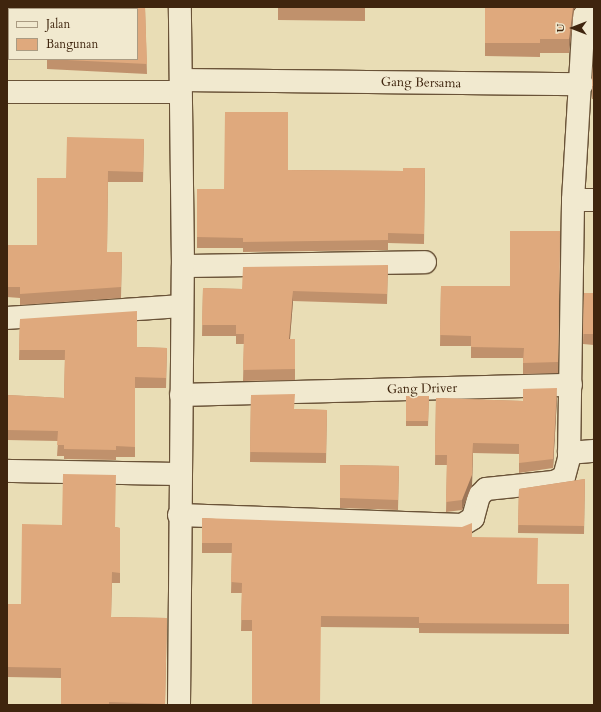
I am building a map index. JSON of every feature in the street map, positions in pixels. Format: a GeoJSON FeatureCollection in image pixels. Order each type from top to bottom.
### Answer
{"type":"FeatureCollection","features":[{"type":"Feature","properties":{"kind":"street"},"geometry":{"type":"LineString","coordinates":[[178,705],[178,515],[183,266],[180,7]]}},
{"type":"Feature","properties":{"kind":"street"},"geometry":{"type":"LineString","coordinates":[[178,515],[462,525],[471,520],[479,496],[486,489],[560,481],[569,453],[571,385],[584,200],[582,84],[584,16],[594,16]]}},
{"type":"Feature","properties":{"kind":"street","name":"Gang Bersama"},"geometry":{"type":"LineString","coordinates":[[7,92],[181,86],[582,84]]}},
{"type":"Feature","properties":{"kind":"street"},"geometry":{"type":"LineString","coordinates":[[183,266],[426,262]]}},
{"type":"Feature","properties":{"kind":"street"},"geometry":{"type":"LineString","coordinates":[[7,318],[182,306]]}},
{"type":"Feature","properties":{"kind":"street","name":"Gang Driver"},"geometry":{"type":"LineString","coordinates":[[181,395],[571,385]]}},
{"type":"Feature","properties":{"kind":"street"},"geometry":{"type":"LineString","coordinates":[[569,453],[594,451]]}},
{"type":"Feature","properties":{"kind":"street"},"geometry":{"type":"LineString","coordinates":[[7,471],[180,474]]}},
{"type":"Feature","properties":{"kind":"building"},"geometry":{"type":"Polygon","coordinates":[[[145,7],[147,64],[67,60],[138,60],[138,8],[48,8],[145,7]]]}},
{"type":"Feature","properties":{"kind":"building"},"geometry":{"type":"Polygon","coordinates":[[[485,7],[573,7],[569,39],[540,39],[540,43],[485,43],[485,7]]]}},
{"type":"Feature","properties":{"kind":"building"},"geometry":{"type":"Polygon","coordinates":[[[594,45],[594,86],[592,86],[594,45]]]}},
{"type":"Feature","properties":{"kind":"building"},"geometry":{"type":"Polygon","coordinates":[[[225,112],[288,112],[288,170],[403,171],[403,168],[425,168],[424,234],[388,233],[388,240],[243,242],[243,238],[197,237],[197,189],[224,189],[225,112]]]}},
{"type":"Feature","properties":{"kind":"building"},"geometry":{"type":"Polygon","coordinates":[[[67,137],[144,139],[143,172],[108,171],[107,252],[122,252],[121,287],[20,294],[20,287],[7,287],[7,245],[37,245],[37,178],[66,178],[67,137]]]}},
{"type":"Feature","properties":{"kind":"building"},"geometry":{"type":"Polygon","coordinates":[[[510,231],[560,231],[558,362],[523,363],[524,348],[471,347],[471,336],[440,335],[441,286],[510,286],[510,231]]]}},
{"type":"Feature","properties":{"kind":"building"},"geometry":{"type":"Polygon","coordinates":[[[388,265],[387,294],[293,291],[289,339],[295,339],[295,369],[243,370],[244,334],[236,334],[236,325],[202,325],[203,288],[242,289],[243,267],[388,265]]]}},
{"type":"Feature","properties":{"kind":"building"},"geometry":{"type":"Polygon","coordinates":[[[584,293],[594,293],[594,334],[583,334],[584,293]]]}},
{"type":"Feature","properties":{"kind":"building"},"geometry":{"type":"Polygon","coordinates":[[[137,311],[137,347],[167,348],[166,378],[135,377],[135,447],[116,446],[116,450],[64,449],[64,445],[57,445],[58,431],[7,430],[7,395],[64,398],[65,350],[19,350],[20,319],[137,311]]]}},
{"type":"Feature","properties":{"kind":"building"},"geometry":{"type":"Polygon","coordinates":[[[557,388],[553,459],[519,463],[519,444],[473,443],[472,475],[462,500],[446,502],[447,455],[435,455],[436,398],[523,401],[523,389],[557,388]]]}},
{"type":"Feature","properties":{"kind":"building"},"geometry":{"type":"Polygon","coordinates":[[[295,394],[294,409],[327,410],[326,453],[250,452],[251,395],[295,394]]]}},
{"type":"Feature","properties":{"kind":"building"},"geometry":{"type":"Polygon","coordinates":[[[406,396],[429,396],[428,421],[406,421],[406,396]]]}},
{"type":"Feature","properties":{"kind":"building"},"geometry":{"type":"Polygon","coordinates":[[[340,465],[399,466],[398,500],[340,498],[340,465]]]}},
{"type":"Feature","properties":{"kind":"building"},"geometry":{"type":"Polygon","coordinates":[[[63,474],[116,475],[115,527],[120,528],[120,573],[112,572],[111,617],[167,618],[165,704],[109,702],[109,705],[61,705],[61,668],[7,667],[7,604],[21,604],[22,524],[62,525],[63,474]]]}},
{"type":"Feature","properties":{"kind":"building"},"geometry":{"type":"Polygon","coordinates":[[[585,479],[584,526],[518,525],[519,489],[585,479]]]}},
{"type":"Feature","properties":{"kind":"building"},"geometry":{"type":"Polygon","coordinates":[[[202,518],[462,527],[472,523],[472,537],[538,538],[537,584],[569,584],[569,624],[419,623],[419,617],[321,616],[320,705],[252,705],[252,620],[241,620],[242,583],[231,582],[232,543],[202,543],[202,518]]]}}]}
